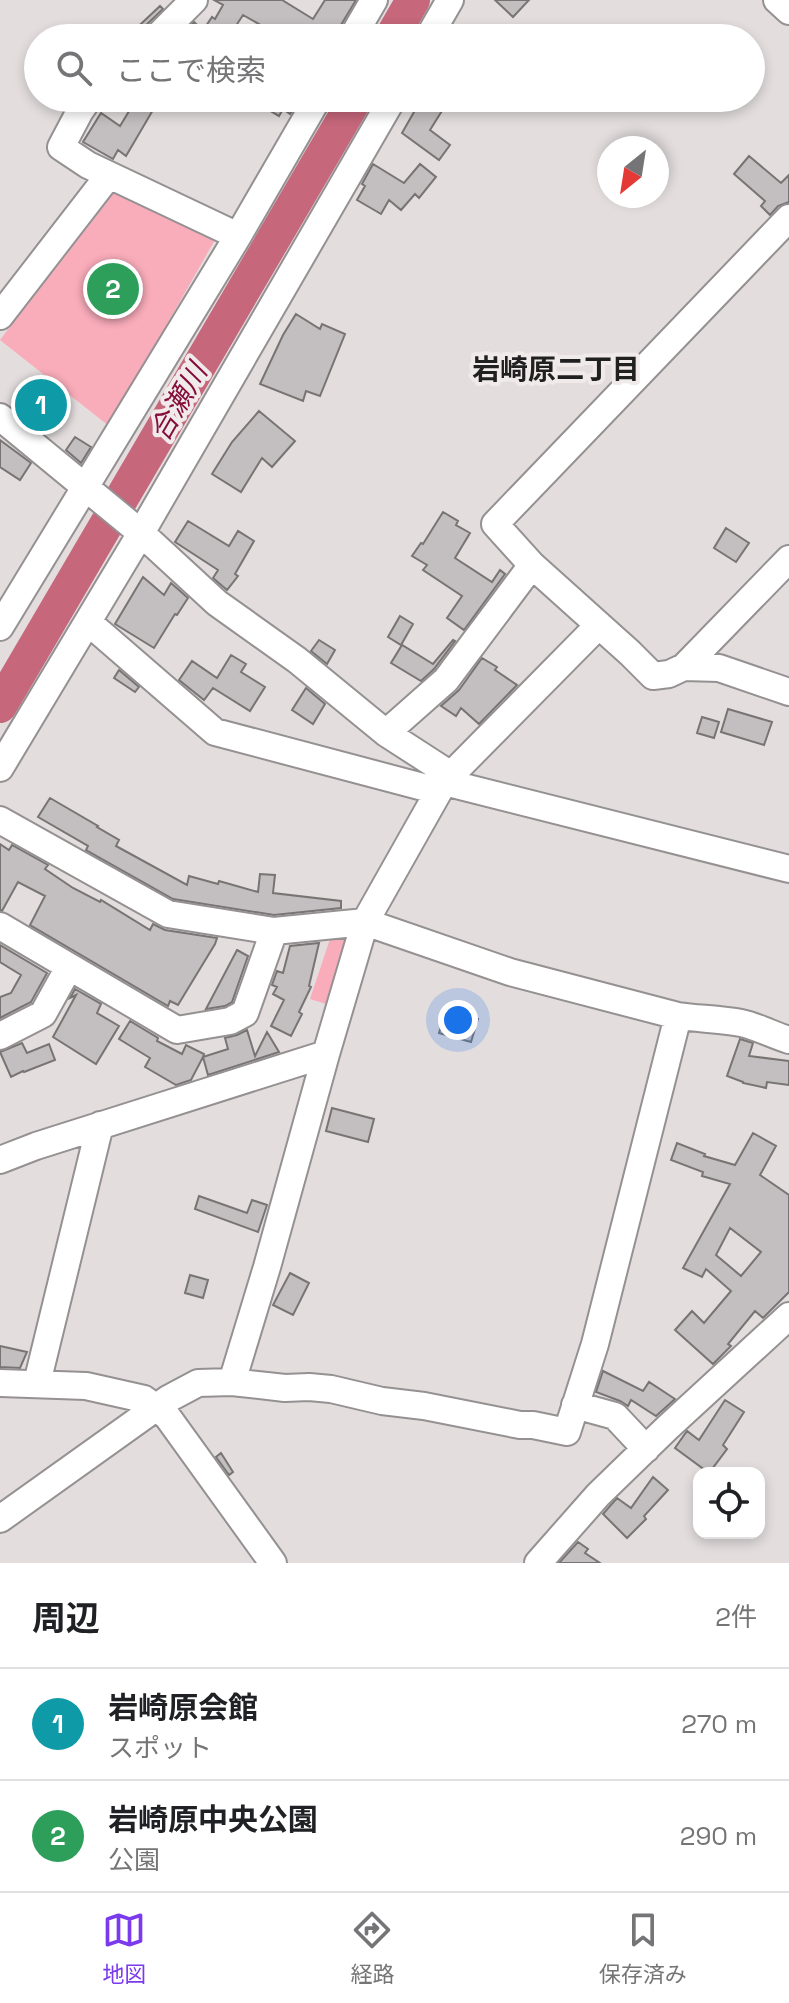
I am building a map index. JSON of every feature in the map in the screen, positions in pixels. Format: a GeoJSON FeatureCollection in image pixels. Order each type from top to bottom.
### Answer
{"type":"FeatureCollection","features":[{"type":"Feature","properties":{"kind":"street"},"geometry":{"type":"LineString","coordinates":[[170,24],[194,0]]}},
{"type":"Feature","properties":{"kind":"street"},"geometry":{"type":"LineString","coordinates":[[360,24],[374,0]]}},
{"type":"Feature","properties":{"kind":"street"},"geometry":{"type":"LineString","coordinates":[[436,24],[450,0]]}},
{"type":"Feature","properties":{"kind":"street"},"geometry":{"type":"LineString","coordinates":[[777,0],[789,11]]}},
{"type":"Feature","properties":{"kind":"street"},"geometry":{"type":"LineString","coordinates":[[79,112],[61,147],[88,165],[238,236]]}},
{"type":"Feature","properties":{"kind":"street"},"geometry":{"type":"LineString","coordinates":[[0,627],[310,112]]}},
{"type":"Feature","properties":{"kind":"street"},"geometry":{"type":"LineString","coordinates":[[0,768],[385,112]]}},
{"type":"Feature","properties":{"kind":"street"},"geometry":{"type":"LineString","coordinates":[[0,316],[109,175]]}},
{"type":"Feature","properties":{"kind":"street"},"geometry":{"type":"LineString","coordinates":[[789,218],[495,524],[532,565],[653,676],[669,674],[684,667],[789,559]]}},
{"type":"Feature","properties":{"kind":"street"},"geometry":{"type":"LineString","coordinates":[[0,417],[137,530],[217,603],[297,660],[444,783]]}},
{"type":"Feature","properties":{"kind":"street"},"geometry":{"type":"LineString","coordinates":[[386,733],[446,680],[532,565]]}},
{"type":"Feature","properties":{"kind":"street"},"geometry":{"type":"LineString","coordinates":[[88,622],[215,732],[444,783],[789,869]]}},
{"type":"Feature","properties":{"kind":"street"},"geometry":{"type":"LineString","coordinates":[[232,1382],[365,922],[444,783],[599,625]]}},
{"type":"Feature","properties":{"kind":"street"},"geometry":{"type":"LineString","coordinates":[[684,667],[719,668],[789,690]]}},
{"type":"Feature","properties":{"kind":"street"},"geometry":{"type":"LineString","coordinates":[[0,820],[168,914],[274,931],[365,922],[510,972],[678,1016],[743,1023],[789,1040]]}},
{"type":"Feature","properties":{"kind":"street"},"geometry":{"type":"LineString","coordinates":[[0,926],[177,1030],[230,1021],[245,1013],[274,931]]}},
{"type":"Feature","properties":{"kind":"street"},"geometry":{"type":"LineString","coordinates":[[0,1036],[43,1014],[69,967]]}},
{"type":"Feature","properties":{"kind":"street"},"geometry":{"type":"LineString","coordinates":[[0,1519],[157,1407],[198,1383],[232,1382],[331,1389],[382,1401],[567,1432],[595,1344],[678,1016]]}},
{"type":"Feature","properties":{"kind":"street"},"geometry":{"type":"LineString","coordinates":[[0,1160],[326,1054]]}},
{"type":"Feature","properties":{"kind":"street"},"geometry":{"type":"LineString","coordinates":[[37,1383],[100,1125]]}},
{"type":"Feature","properties":{"kind":"street"},"geometry":{"type":"LineString","coordinates":[[538,1563],[598,1495],[789,1316]]}},
{"type":"Feature","properties":{"kind":"street"},"geometry":{"type":"LineString","coordinates":[[0,1383],[86,1386],[144,1399],[157,1407],[167,1416],[273,1563]]}},
{"type":"Feature","properties":{"kind":"street"},"geometry":{"type":"LineString","coordinates":[[575,1405],[615,1416],[646,1449]]}},
{"type":"Feature","properties":{"kind":"shaded area"},"geometry":{"type":"Polygon","coordinates":[[[117,189],[216,238],[109,426],[0,340],[117,189]]]}},
{"type":"Feature","properties":{"kind":"shaded area"},"geometry":{"type":"Polygon","coordinates":[[[333,930],[360,930],[336,1007],[310,999],[333,930]]]}},
{"type":"Feature","properties":{"kind":"building"},"geometry":{"type":"Polygon","coordinates":[[[214,0],[282,0],[313,19],[325,0],[356,0],[342,24],[259,24],[243,15],[237,24],[207,24],[212,17],[215,19],[223,5],[214,0]]]}},
{"type":"Feature","properties":{"kind":"building"},"geometry":{"type":"Polygon","coordinates":[[[495,0],[529,0],[513,17],[495,0]]]}},
{"type":"Feature","properties":{"kind":"building"},"geometry":{"type":"Polygon","coordinates":[[[160,6],[163,9],[147,24],[141,24],[160,6]]]}},
{"type":"Feature","properties":{"kind":"building"},"geometry":{"type":"Polygon","coordinates":[[[128,112],[152,112],[126,156],[118,150],[113,159],[83,142],[101,113],[120,126],[128,112]]]}},
{"type":"Feature","properties":{"kind":"building"},"geometry":{"type":"Polygon","coordinates":[[[414,112],[441,112],[430,130],[450,145],[439,160],[402,133],[414,112]]]}},
{"type":"Feature","properties":{"kind":"building"},"geometry":{"type":"Polygon","coordinates":[[[749,156],[781,183],[789,175],[789,202],[778,206],[770,215],[761,206],[765,201],[734,174],[749,156]]]}},
{"type":"Feature","properties":{"kind":"building"},"geometry":{"type":"Polygon","coordinates":[[[373,164],[404,183],[420,164],[436,177],[419,198],[415,194],[401,210],[389,200],[381,214],[357,200],[373,164]]]}},
{"type":"Feature","properties":{"kind":"building"},"geometry":{"type":"Polygon","coordinates":[[[296,314],[320,329],[322,324],[345,334],[320,396],[306,391],[303,401],[260,384],[296,314]]]}},
{"type":"Feature","properties":{"kind":"building"},"geometry":{"type":"Polygon","coordinates":[[[44,384],[60,398],[37,426],[21,412],[44,384]]]}},
{"type":"Feature","properties":{"kind":"building"},"geometry":{"type":"Polygon","coordinates":[[[259,411],[295,441],[272,467],[262,458],[241,492],[212,474],[232,442],[259,411]]]}},
{"type":"Feature","properties":{"kind":"building"},"geometry":{"type":"Polygon","coordinates":[[[75,437],[91,447],[81,463],[66,450],[75,437]]]}},
{"type":"Feature","properties":{"kind":"building"},"geometry":{"type":"Polygon","coordinates":[[[0,440],[31,463],[20,480],[0,467],[0,440]]]}},
{"type":"Feature","properties":{"kind":"building"},"geometry":{"type":"Polygon","coordinates":[[[443,512],[470,533],[455,558],[492,582],[500,570],[505,574],[464,630],[447,618],[462,596],[423,570],[427,565],[412,556],[443,512]]]}},
{"type":"Feature","properties":{"kind":"building"},"geometry":{"type":"Polygon","coordinates":[[[188,521],[229,546],[238,531],[254,541],[235,574],[238,576],[227,590],[213,578],[218,570],[175,542],[188,521]]]}},
{"type":"Feature","properties":{"kind":"building"},"geometry":{"type":"Polygon","coordinates":[[[726,528],[749,543],[736,562],[714,548],[726,528]]]}},
{"type":"Feature","properties":{"kind":"building"},"geometry":{"type":"Polygon","coordinates":[[[143,577],[164,595],[171,583],[188,598],[154,648],[115,624],[143,577]]]}},
{"type":"Feature","properties":{"kind":"building"},"geometry":{"type":"Polygon","coordinates":[[[400,616],[413,624],[401,645],[388,637],[400,616]]]}},
{"type":"Feature","properties":{"kind":"building"},"geometry":{"type":"Polygon","coordinates":[[[319,640],[335,650],[327,664],[311,651],[319,640]]]}},
{"type":"Feature","properties":{"kind":"building"},"geometry":{"type":"Polygon","coordinates":[[[453,640],[434,669],[421,681],[391,663],[402,645],[433,664],[453,640]]]}},
{"type":"Feature","properties":{"kind":"building"},"geometry":{"type":"Polygon","coordinates":[[[231,655],[246,664],[241,672],[265,687],[250,711],[213,688],[204,700],[179,680],[192,661],[217,678],[231,655]]]}},
{"type":"Feature","properties":{"kind":"building"},"geometry":{"type":"Polygon","coordinates":[[[482,658],[517,685],[479,724],[461,708],[456,716],[441,706],[459,690],[482,658]]]}},
{"type":"Feature","properties":{"kind":"building"},"geometry":{"type":"Polygon","coordinates":[[[119,670],[139,687],[135,692],[114,678],[119,670]]]}},
{"type":"Feature","properties":{"kind":"building"},"geometry":{"type":"Polygon","coordinates":[[[306,688],[325,704],[313,724],[292,710],[306,688]]]}},
{"type":"Feature","properties":{"kind":"building"},"geometry":{"type":"Polygon","coordinates":[[[728,709],[772,722],[764,745],[721,732],[728,709]]]}},
{"type":"Feature","properties":{"kind":"building"},"geometry":{"type":"Polygon","coordinates":[[[702,717],[719,722],[714,738],[697,733],[702,717]]]}},
{"type":"Feature","properties":{"kind":"building"},"geometry":{"type":"Polygon","coordinates":[[[50,798],[119,840],[116,846],[187,885],[189,876],[258,892],[260,874],[275,875],[273,893],[341,901],[341,908],[274,915],[173,899],[86,850],[88,846],[38,817],[50,798]]]}},
{"type":"Feature","properties":{"kind":"building"},"geometry":{"type":"Polygon","coordinates":[[[0,844],[9,850],[12,845],[48,865],[45,869],[73,888],[101,900],[150,930],[153,924],[165,930],[217,938],[178,1005],[170,1001],[168,1006],[30,925],[45,896],[18,882],[0,910],[0,844]]]}},
{"type":"Feature","properties":{"kind":"building"},"geometry":{"type":"Polygon","coordinates":[[[319,943],[311,987],[291,1036],[271,1026],[284,1000],[273,994],[277,987],[272,985],[277,971],[283,973],[290,946],[319,943]]]}},
{"type":"Feature","properties":{"kind":"building"},"geometry":{"type":"Polygon","coordinates":[[[0,945],[47,973],[31,1002],[0,1018],[0,997],[11,993],[21,975],[0,962],[0,945]]]}},
{"type":"Feature","properties":{"kind":"building"},"geometry":{"type":"Polygon","coordinates":[[[237,950],[248,956],[232,1002],[206,1009],[237,950]]]}},
{"type":"Feature","properties":{"kind":"building"},"geometry":{"type":"Polygon","coordinates":[[[75,989],[101,1004],[97,1013],[119,1026],[96,1064],[53,1037],[76,995],[70,998],[75,989]]]}},
{"type":"Feature","properties":{"kind":"building"},"geometry":{"type":"Polygon","coordinates":[[[446,1010],[478,1019],[471,1042],[439,1033],[446,1010]]]}},
{"type":"Feature","properties":{"kind":"building"},"geometry":{"type":"Polygon","coordinates":[[[130,1021],[158,1038],[157,1041],[182,1054],[186,1045],[204,1054],[191,1080],[176,1085],[145,1067],[150,1058],[119,1039],[130,1021]]]}},
{"type":"Feature","properties":{"kind":"building"},"geometry":{"type":"Polygon","coordinates":[[[247,1030],[255,1056],[267,1032],[279,1052],[208,1075],[203,1057],[228,1049],[225,1038],[247,1030]]]}},
{"type":"Feature","properties":{"kind":"building"},"geometry":{"type":"Polygon","coordinates":[[[740,1039],[753,1043],[749,1056],[789,1061],[789,1085],[767,1082],[766,1088],[727,1076],[740,1039]]]}},
{"type":"Feature","properties":{"kind":"building"},"geometry":{"type":"Polygon","coordinates":[[[22,1043],[27,1053],[49,1044],[55,1060],[11,1077],[0,1052],[22,1043]]]}},
{"type":"Feature","properties":{"kind":"building"},"geometry":{"type":"Polygon","coordinates":[[[332,1108],[374,1119],[368,1142],[326,1131],[332,1108]]]}},
{"type":"Feature","properties":{"kind":"building"},"geometry":{"type":"Polygon","coordinates":[[[753,1133],[776,1146],[760,1175],[789,1195],[789,1292],[763,1318],[755,1311],[728,1344],[731,1346],[713,1364],[675,1330],[692,1311],[704,1323],[731,1291],[706,1269],[702,1277],[683,1268],[730,1184],[702,1176],[703,1172],[671,1160],[677,1143],[704,1156],[735,1165],[753,1133]],[[730,1228],[716,1255],[741,1276],[761,1252],[730,1228]]]}},
{"type":"Feature","properties":{"kind":"building"},"geometry":{"type":"Polygon","coordinates":[[[199,1196],[247,1213],[252,1200],[267,1205],[258,1232],[195,1209],[199,1196]]]}},
{"type":"Feature","properties":{"kind":"building"},"geometry":{"type":"Polygon","coordinates":[[[290,1273],[309,1283],[293,1315],[273,1305],[290,1273]]]}},
{"type":"Feature","properties":{"kind":"building"},"geometry":{"type":"Polygon","coordinates":[[[190,1275],[208,1280],[203,1298],[185,1293],[190,1275]]]}},
{"type":"Feature","properties":{"kind":"building"},"geometry":{"type":"Polygon","coordinates":[[[0,1346],[27,1352],[20,1368],[0,1367],[0,1346]]]}},
{"type":"Feature","properties":{"kind":"building"},"geometry":{"type":"Polygon","coordinates":[[[603,1371],[643,1391],[649,1382],[675,1399],[656,1416],[631,1400],[628,1406],[596,1392],[603,1371]]]}},
{"type":"Feature","properties":{"kind":"building"},"geometry":{"type":"Polygon","coordinates":[[[725,1400],[744,1412],[723,1445],[727,1449],[714,1467],[701,1467],[675,1448],[687,1431],[699,1440],[725,1400]]]}},
{"type":"Feature","properties":{"kind":"building"},"geometry":{"type":"Polygon","coordinates":[[[221,1453],[233,1472],[229,1475],[216,1457],[221,1453]]]}},
{"type":"Feature","properties":{"kind":"building"},"geometry":{"type":"Polygon","coordinates":[[[653,1477],[668,1490],[627,1538],[603,1514],[617,1498],[631,1508],[653,1477]]]}},
{"type":"Feature","properties":{"kind":"building"},"geometry":{"type":"Polygon","coordinates":[[[578,1542],[588,1549],[585,1553],[600,1563],[559,1563],[578,1542]]]}},
{"type":"Feature","properties":{"kind":"waterway","name":"合瀬川"},"geometry":{"type":"LineString","coordinates":[[399,24],[413,0]]}},
{"type":"Feature","properties":{"kind":"waterway","name":"合瀬川"},"geometry":{"type":"LineString","coordinates":[[0,706],[348,112]]}},
{"type":"Feature","properties":{"kind":"place","name":"岩崎原中央公園"},"geometry":{"type":"Point","coordinates":[113,289]}},
{"type":"Feature","properties":{"kind":"place","name":"岩崎原会館"},"geometry":{"type":"Point","coordinates":[41,405]}},
{"type":"Feature","properties":{"kind":"district","name":"岩崎原二丁目"},"geometry":{"type":"Point","coordinates":[556,369]}}]}
